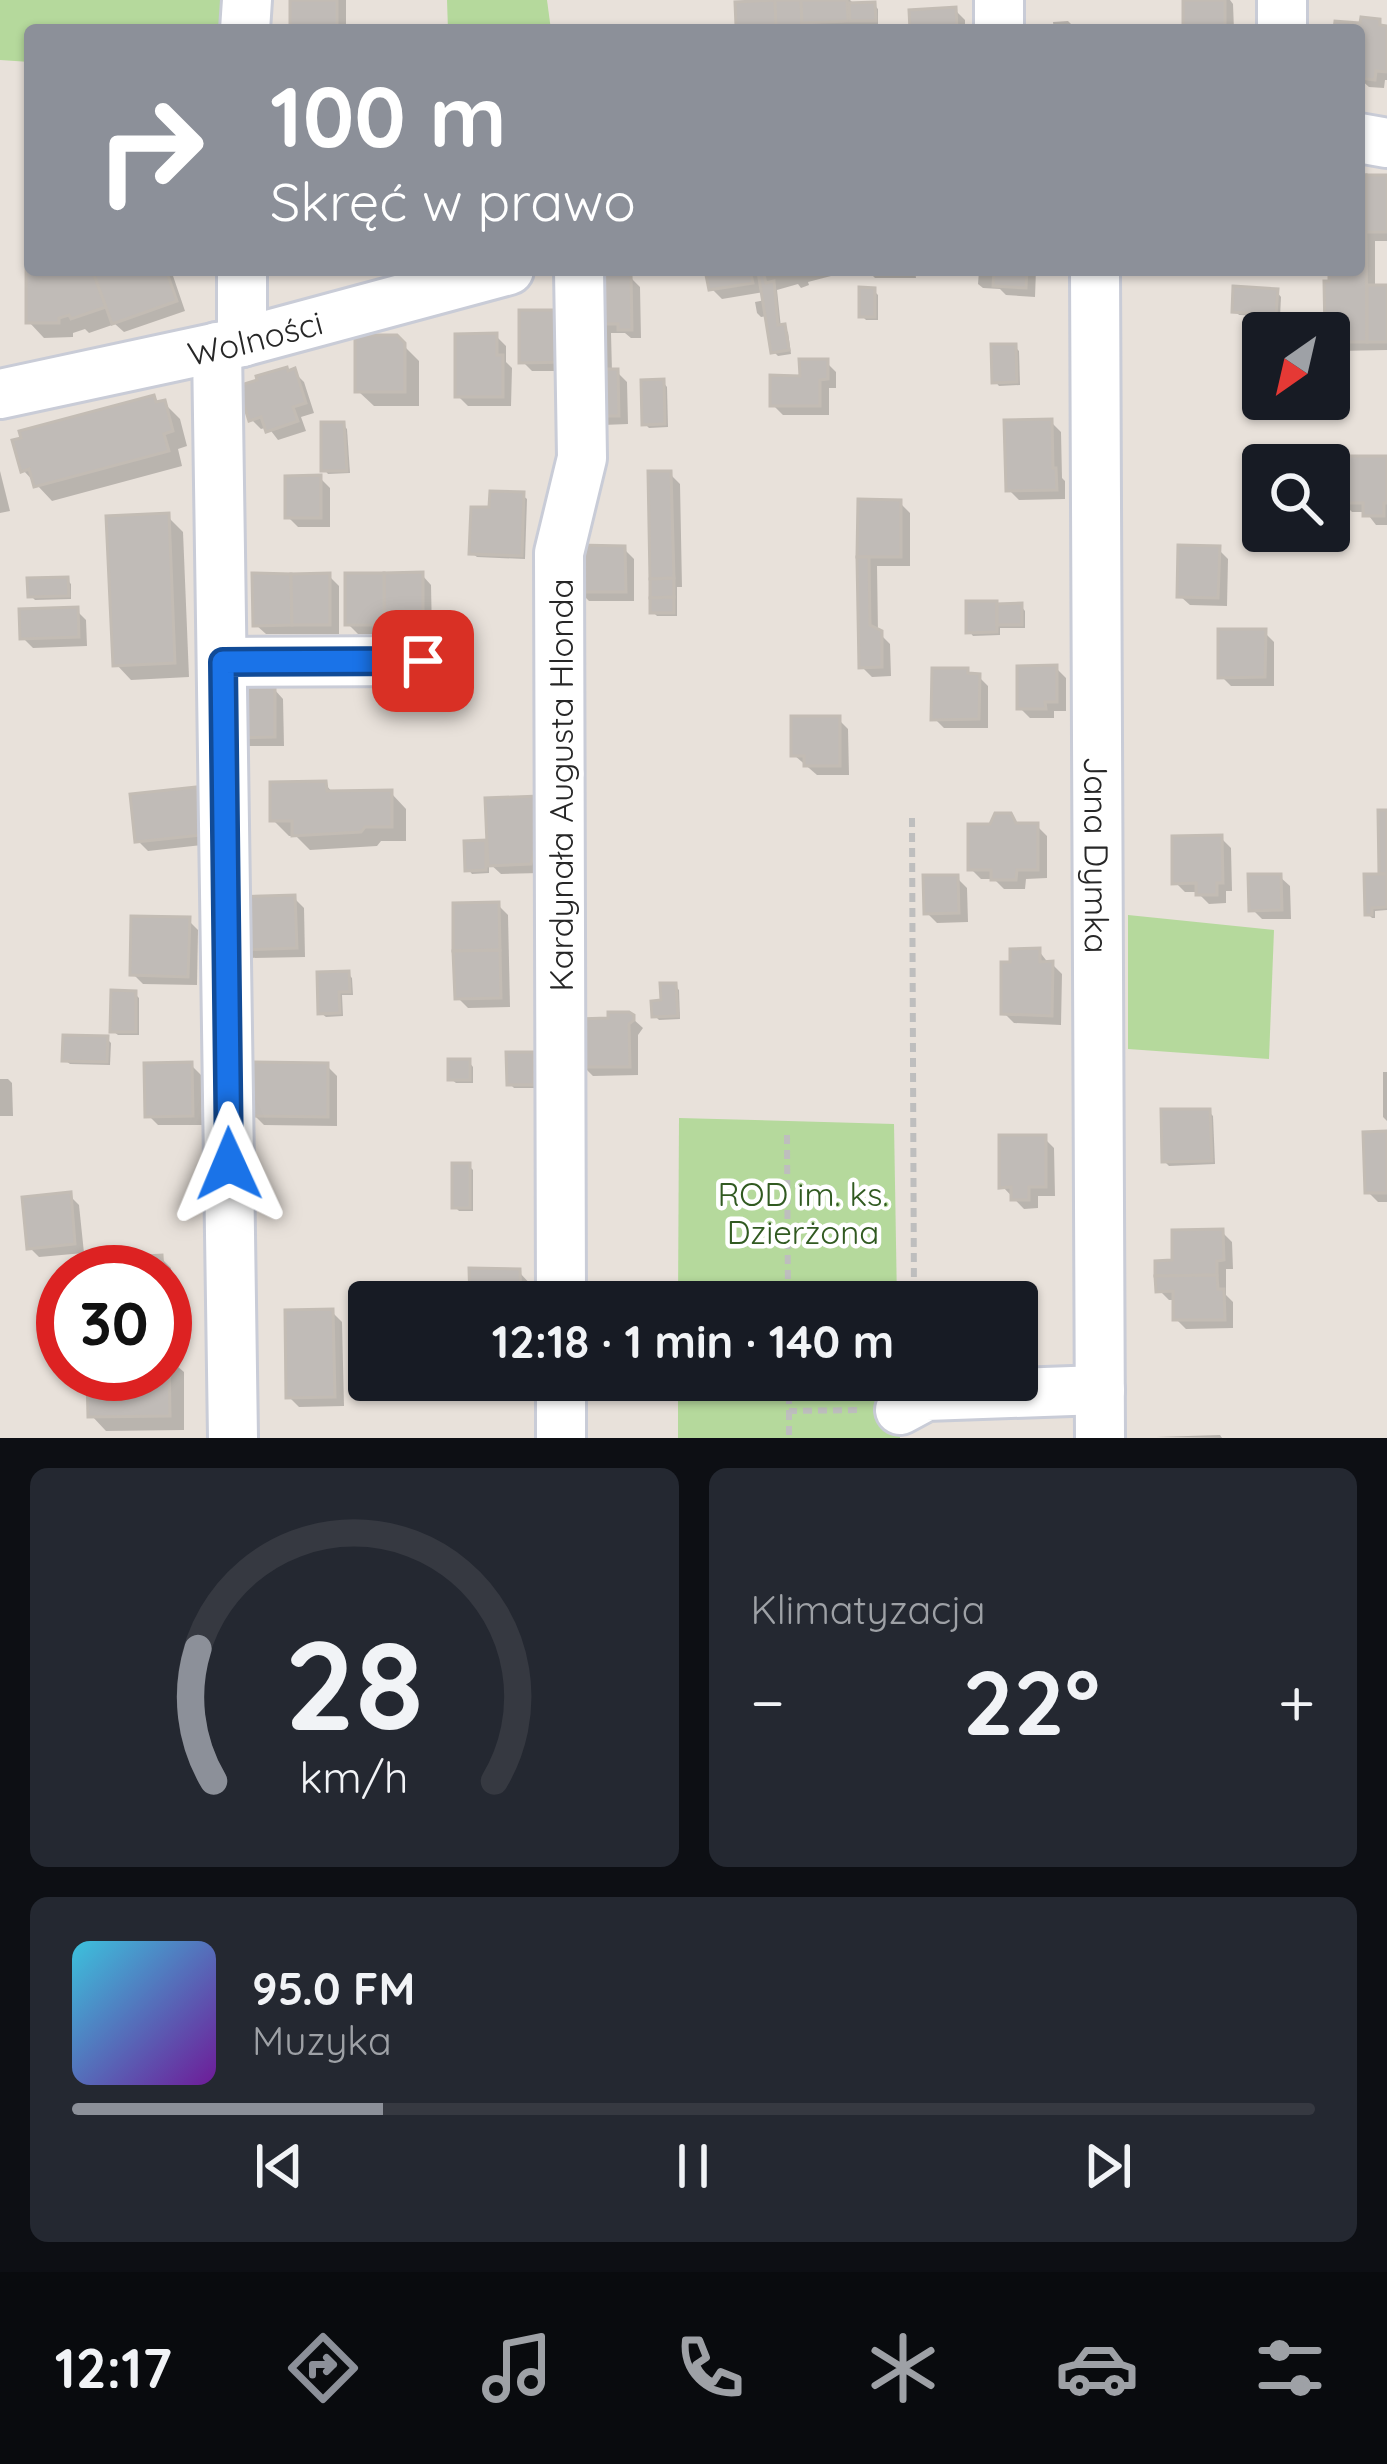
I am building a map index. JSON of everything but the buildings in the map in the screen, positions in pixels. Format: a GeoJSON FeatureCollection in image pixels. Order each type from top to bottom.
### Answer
{"type":"FeatureCollection","features":[{"type":"Feature","properties":{"kind":"street"},"geometry":{"type":"LineString","coordinates":[[232,1438],[223,662],[230,345],[241,276]]}},
{"type":"Feature","properties":{"kind":"street","name":"Wolności"},"geometry":{"type":"LineString","coordinates":[[0,394],[230,345],[487,276]]}},
{"type":"Feature","properties":{"kind":"street","name":"Kardynała Augusta Hlonda"},"geometry":{"type":"LineString","coordinates":[[561,1281],[559,553],[582,458],[578,276]]}},
{"type":"Feature","properties":{"kind":"street","name":"Jana Dymka"},"geometry":{"type":"LineString","coordinates":[[1095,276],[1100,1438]]}},
{"type":"Feature","properties":{"kind":"street"},"geometry":{"type":"LineString","coordinates":[[223,662],[423,661]]}},
{"type":"Feature","properties":{"kind":"street"},"geometry":{"type":"LineString","coordinates":[[900,1410],[926,1396],[1100,1390]]}},
{"type":"Feature","properties":{"kind":"street"},"geometry":{"type":"LineString","coordinates":[[561,1401],[561,1438]]}},
{"type":"Feature","properties":{"kind":"path"},"geometry":{"type":"LineString","coordinates":[[911,818],[914,1281]]}},
{"type":"Feature","properties":{"kind":"path"},"geometry":{"type":"LineString","coordinates":[[787,1135],[788,1281]]}},
{"type":"Feature","properties":{"kind":"path"},"geometry":{"type":"LineString","coordinates":[[789,1401],[789,1438]]}},
{"type":"Feature","properties":{"kind":"path"},"geometry":{"type":"LineString","coordinates":[[789,1411],[900,1410]]}},
{"type":"Feature","properties":{"kind":"green space"},"geometry":{"type":"Polygon","coordinates":[[[0,0],[236,0],[234,24],[24,24],[24,62],[0,60],[0,0]]]}},
{"type":"Feature","properties":{"kind":"green space"},"geometry":{"type":"Polygon","coordinates":[[[447,0],[547,0],[550,24],[448,24],[447,0]]]}},
{"type":"Feature","properties":{"kind":"green space"},"geometry":{"type":"Polygon","coordinates":[[[1128,915],[1274,930],[1269,1059],[1128,1049],[1128,915]]]}},
{"type":"Feature","properties":{"kind":"green space","name":"ROD im. ks. Dzierżona"},"geometry":{"type":"Polygon","coordinates":[[[679,1118],[894,1124],[897,1281],[678,1281],[679,1118]]]}},
{"type":"Feature","properties":{"kind":"green space"},"geometry":{"type":"Polygon","coordinates":[[[678,1401],[899,1401],[900,1438],[678,1438],[678,1401]]]}},
{"type":"Feature","properties":{"kind":"route"},"geometry":{"type":"LineString","coordinates":[[229,1164],[223,662],[423,661]]}}]}
